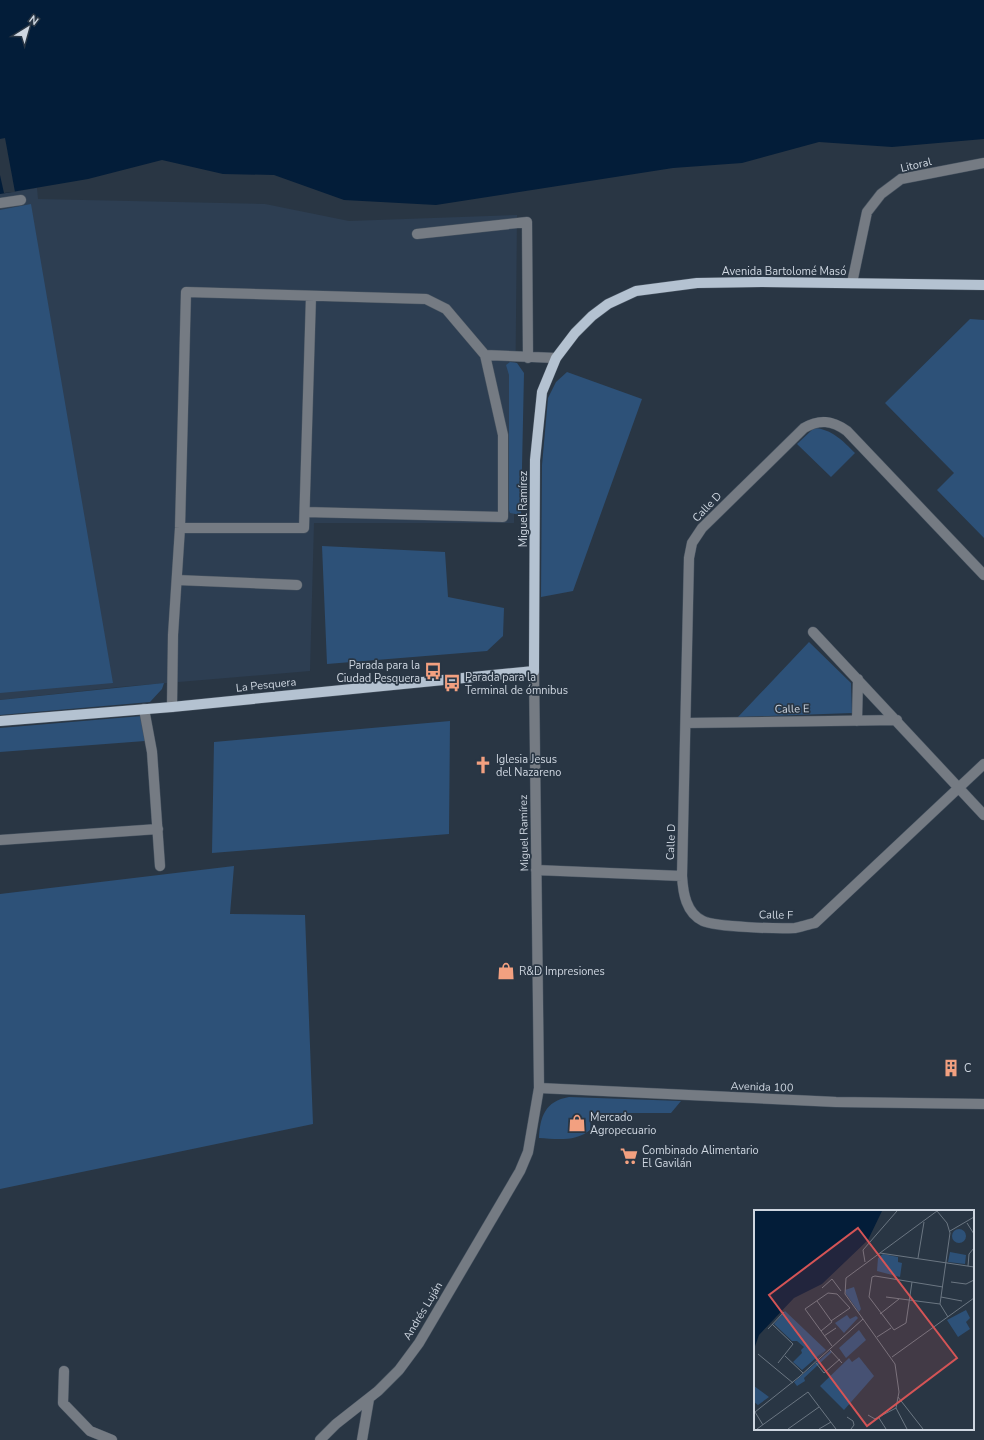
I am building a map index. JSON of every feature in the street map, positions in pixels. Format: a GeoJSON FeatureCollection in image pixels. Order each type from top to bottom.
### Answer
{"type":"FeatureCollection","features":[{"type":"Feature","properties":{"kind":"main road","name":"Avenida Bartolomé Masó"},"geometry":{"type":"LineString","coordinates":[[592,316],[608,304],[624,296],[636,291],[654,287],[712,283],[984,285]]}},
{"type":"Feature","properties":{"kind":"main road","name":"Miguel Ramírez"},"geometry":{"type":"LineString","coordinates":[[534,670],[535,460],[542,392],[556,358],[592,316]]}},
{"type":"Feature","properties":{"kind":"main road","name":"La Pesquera"},"geometry":{"type":"LineString","coordinates":[[0,721],[172,707],[534,670]]}},
{"type":"Feature","properties":{"kind":"street","name":"Litoral"},"geometry":{"type":"LineString","coordinates":[[852,283],[867,212],[881,194],[901,179],[984,163]]}},
{"type":"Feature","properties":{"kind":"street"},"geometry":{"type":"LineString","coordinates":[[0,203],[21,200]]}},
{"type":"Feature","properties":{"kind":"street"},"geometry":{"type":"LineString","coordinates":[[416,234],[527,222],[528,358]]}},
{"type":"Feature","properties":{"kind":"street"},"geometry":{"type":"LineString","coordinates":[[172,707],[173,635],[180,528],[186,292],[426,299],[446,309],[485,356],[503,435],[503,517],[305,512]]}},
{"type":"Feature","properties":{"kind":"street"},"geometry":{"type":"LineString","coordinates":[[180,528],[304,528],[311,296]]}},
{"type":"Feature","properties":{"kind":"street"},"geometry":{"type":"LineString","coordinates":[[485,356],[556,358]]}},
{"type":"Feature","properties":{"kind":"street","name":"Calle D"},"geometry":{"type":"LineString","coordinates":[[682,876],[689,558],[692,543],[702,528],[804,428],[813,423],[823,421],[832,422],[847,431],[984,575]]}},
{"type":"Feature","properties":{"kind":"street"},"geometry":{"type":"LineString","coordinates":[[177,580],[296,585]]}},
{"type":"Feature","properties":{"kind":"street"},"geometry":{"type":"LineString","coordinates":[[813,632],[897,720],[984,815]]}},
{"type":"Feature","properties":{"kind":"street","name":"Miguel Ramírez"},"geometry":{"type":"LineString","coordinates":[[520,1171],[528,1152],[539,1088],[534,670]]}},
{"type":"Feature","properties":{"kind":"street"},"geometry":{"type":"LineString","coordinates":[[857,720],[858,679]]}},
{"type":"Feature","properties":{"kind":"street"},"geometry":{"type":"LineString","coordinates":[[144,709],[152,752],[160,866]]}},
{"type":"Feature","properties":{"kind":"street","name":"Calle E"},"geometry":{"type":"LineString","coordinates":[[686,723],[897,720]]}},
{"type":"Feature","properties":{"kind":"street","name":"Calle F"},"geometry":{"type":"LineString","coordinates":[[682,876],[683,890],[686,901],[692,910],[703,921],[714,925],[795,928],[815,923],[984,764]]}},
{"type":"Feature","properties":{"kind":"street"},"geometry":{"type":"LineString","coordinates":[[0,840],[158,829]]}},
{"type":"Feature","properties":{"kind":"street"},"geometry":{"type":"LineString","coordinates":[[536,870],[682,876]]}},
{"type":"Feature","properties":{"kind":"street","name":"Avenida 100"},"geometry":{"type":"LineString","coordinates":[[539,1088],[836,1102],[984,1104]]}},
{"type":"Feature","properties":{"kind":"street","name":"Andrés Luján"},"geometry":{"type":"LineString","coordinates":[[320,1440],[336,1424],[368,1399],[399,1370],[419,1343],[520,1171]]}},
{"type":"Feature","properties":{"kind":"street"},"geometry":{"type":"LineString","coordinates":[[64,1371],[63,1404],[90,1431],[112,1440]]}},
{"type":"Feature","properties":{"kind":"street"},"geometry":{"type":"LineString","coordinates":[[362,1440],[368,1399]]}},
{"type":"Feature","properties":{"kind":"shaded area"},"geometry":{"type":"Polygon","coordinates":[[[0,0],[984,0],[984,139],[892,147],[819,142],[742,163],[673,168],[436,205],[344,200],[274,175],[223,174],[162,160],[88,179],[0,194],[0,0]]]}},
{"type":"Feature","properties":{"kind":"shaded area"},"geometry":{"type":"Polygon","coordinates":[[[37,188],[38,199],[265,204],[349,221],[517,215],[514,523],[314,523],[310,671],[119,687],[0,700],[0,194],[37,188]]]}},
{"type":"Feature","properties":{"kind":"shaded area"},"geometry":{"type":"Polygon","coordinates":[[[31,204],[113,683],[0,693],[0,210],[31,204]]]}},
{"type":"Feature","properties":{"kind":"shaded area"},"geometry":{"type":"Polygon","coordinates":[[[970,319],[984,320],[984,538],[937,490],[954,473],[885,403],[970,319]]]}},
{"type":"Feature","properties":{"kind":"shaded area"},"geometry":{"type":"Polygon","coordinates":[[[510,362],[517,363],[524,373],[521,515],[510,513],[509,510],[509,375],[506,365],[510,362]]]}},
{"type":"Feature","properties":{"kind":"shaded area"},"geometry":{"type":"Polygon","coordinates":[[[567,372],[642,399],[573,591],[541,597],[542,465],[548,398],[556,382],[567,372]]]}},
{"type":"Feature","properties":{"kind":"shaded area"},"geometry":{"type":"Polygon","coordinates":[[[814,428],[832,433],[842,440],[855,453],[831,477],[797,444],[814,428]]]}},
{"type":"Feature","properties":{"kind":"shaded area"},"geometry":{"type":"Polygon","coordinates":[[[322,546],[445,552],[448,597],[504,608],[503,636],[487,651],[327,664],[322,546]]]}},
{"type":"Feature","properties":{"kind":"shaded area"},"geometry":{"type":"Polygon","coordinates":[[[809,642],[851,683],[852,713],[738,717],[809,642]]]}},
{"type":"Feature","properties":{"kind":"shaded area"},"geometry":{"type":"Polygon","coordinates":[[[164,683],[162,689],[150,702],[0,715],[0,700],[164,683]]]}},
{"type":"Feature","properties":{"kind":"shaded area"},"geometry":{"type":"Polygon","coordinates":[[[142,716],[145,741],[0,752],[0,728],[142,716]]]}},
{"type":"Feature","properties":{"kind":"shaded area"},"geometry":{"type":"Polygon","coordinates":[[[450,721],[449,834],[212,853],[214,742],[450,721]]]}},
{"type":"Feature","properties":{"kind":"shaded area"},"geometry":{"type":"Polygon","coordinates":[[[234,866],[230,914],[305,915],[313,1124],[0,1189],[0,894],[234,866]]]}},
{"type":"Feature","properties":{"kind":"shaded area"},"geometry":{"type":"Polygon","coordinates":[[[569,1097],[681,1101],[671,1113],[591,1113],[590,1130],[584,1134],[566,1139],[539,1138],[541,1123],[545,1111],[554,1102],[569,1097]]]}},
{"type":"Feature","properties":{"kind":"pier"},"geometry":{"type":"Polygon","coordinates":[[[5,138],[15,192],[4,193],[0,175],[0,139],[5,138]]]}},
{"type":"Feature","properties":{"kind":"place","name":"Parada para la Ciudad Pesquera"},"geometry":{"type":"Point","coordinates":[433,671]}},
{"type":"Feature","properties":{"kind":"place","name":"Parada para la Terminal de ómnibus"},"geometry":{"type":"Point","coordinates":[452,683]}},
{"type":"Feature","properties":{"kind":"place","name":"Iglesia Jesus del Nazareno"},"geometry":{"type":"Point","coordinates":[483,765]}},
{"type":"Feature","properties":{"kind":"place","name":"R&D Impresiones"},"geometry":{"type":"Point","coordinates":[506,971]}},
{"type":"Feature","properties":{"kind":"place","name":"C"},"geometry":{"type":"Point","coordinates":[951,1068]}},
{"type":"Feature","properties":{"kind":"place","name":"Mercado Agropecuario"},"geometry":{"type":"Point","coordinates":[577,1123]}},
{"type":"Feature","properties":{"kind":"place","name":"Combinado Alimentario El Gavilán"},"geometry":{"type":"Point","coordinates":[629,1156]}}]}
